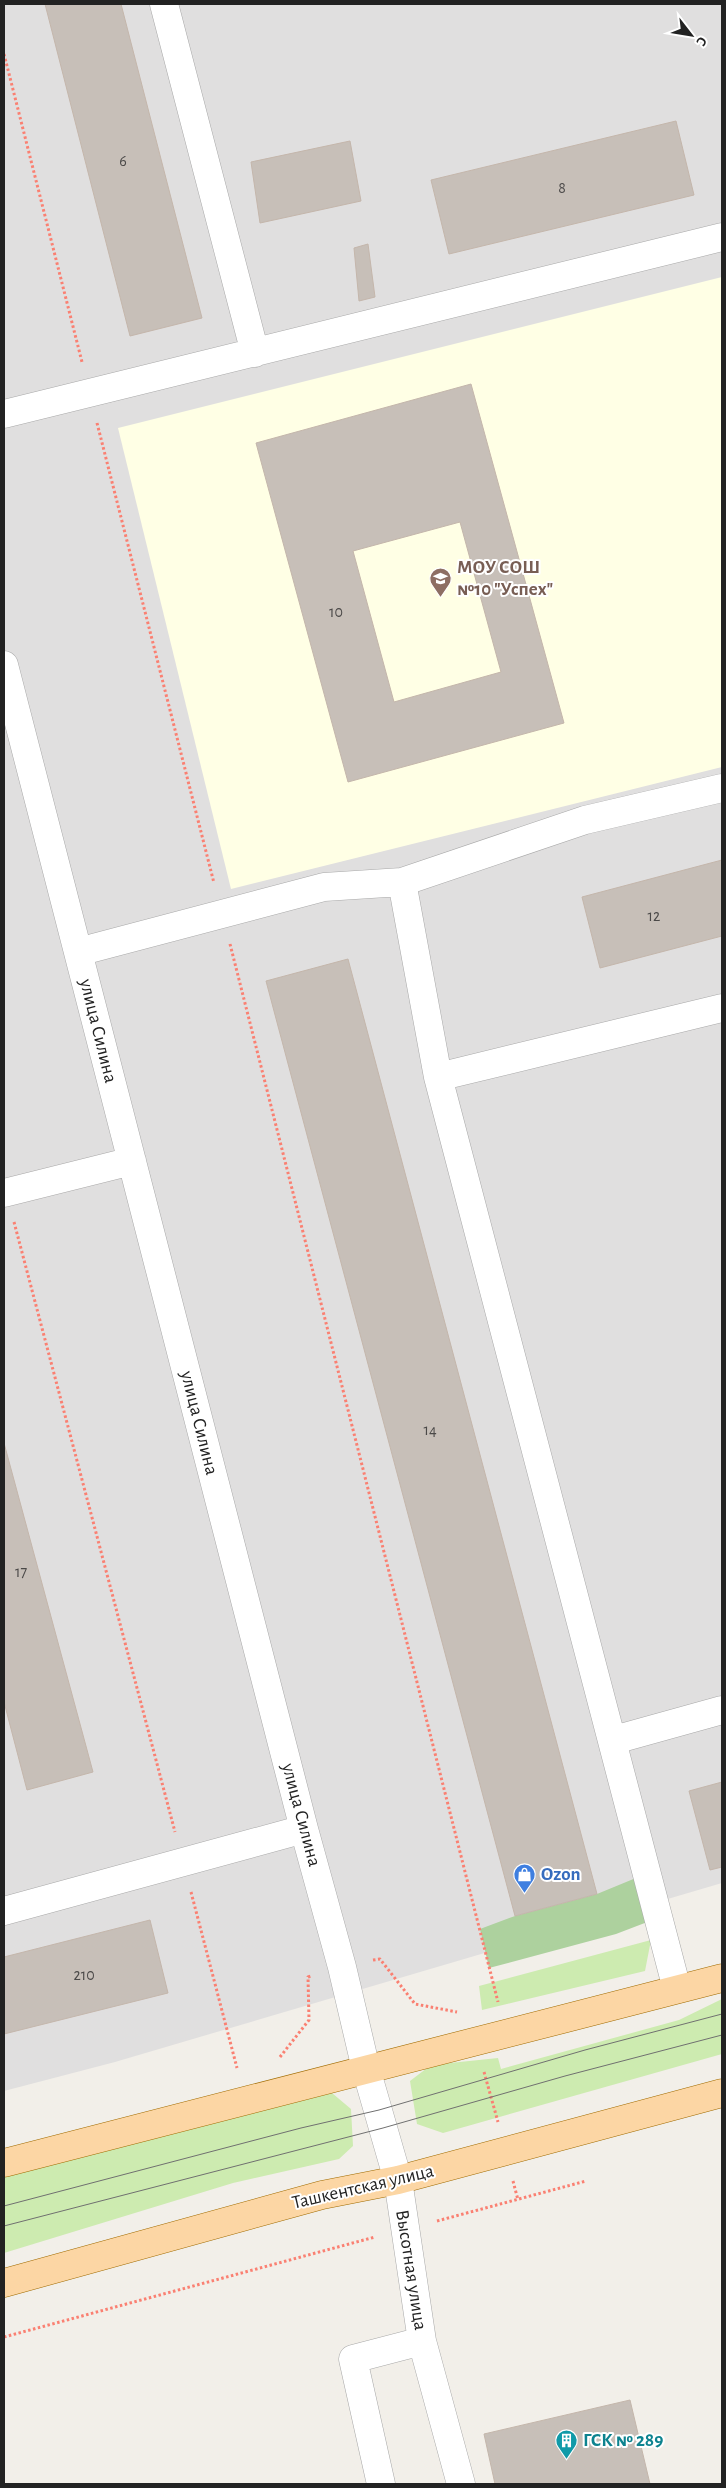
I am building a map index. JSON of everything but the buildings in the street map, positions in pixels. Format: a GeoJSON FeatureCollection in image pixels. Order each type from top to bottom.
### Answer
{"type":"FeatureCollection","features":[{"type":"Feature","properties":{"kind":"main road"},"geometry":{"type":"LineString","coordinates":[[4,2163],[722,1978]]}},
{"type":"Feature","properties":{"kind":"main road","name":"Ташкентская улица"},"geometry":{"type":"LineString","coordinates":[[4,2283],[322,2194],[398,2180],[722,2093]]}},
{"type":"Feature","properties":{"kind":"street"},"geometry":{"type":"LineString","coordinates":[[164,4],[255,353]]}},
{"type":"Feature","properties":{"kind":"street"},"geometry":{"type":"LineString","coordinates":[[4,414],[722,237]]}},
{"type":"Feature","properties":{"kind":"street","name":"улица Силина"},"geometry":{"type":"LineString","coordinates":[[4,665],[304,1830],[342,1967],[366,2069],[398,2180]]}},
{"type":"Feature","properties":{"kind":"street"},"geometry":{"type":"LineString","coordinates":[[78,952],[324,887],[402,882],[585,820],[722,788]]}},
{"type":"Feature","properties":{"kind":"street"},"geometry":{"type":"LineString","coordinates":[[402,882],[438,1077],[614,1740],[677,1989]]}},
{"type":"Feature","properties":{"kind":"street"},"geometry":{"type":"LineString","coordinates":[[438,1077],[722,1008]]}},
{"type":"Feature","properties":{"kind":"street"},"geometry":{"type":"LineString","coordinates":[[5,1193],[132,1161]]}},
{"type":"Feature","properties":{"kind":"street"},"geometry":{"type":"LineString","coordinates":[[614,1740],[722,1710]]}},
{"type":"Feature","properties":{"kind":"street"},"geometry":{"type":"LineString","coordinates":[[4,1911],[304,1830]]}},
{"type":"Feature","properties":{"kind":"street","name":"Высотная улица"},"geometry":{"type":"LineString","coordinates":[[381,2484],[354,2359],[422,2341],[398,2180]]}},
{"type":"Feature","properties":{"kind":"street"},"geometry":{"type":"LineString","coordinates":[[422,2341],[461,2484]]}},
{"type":"Feature","properties":{"kind":"path"},"geometry":{"type":"LineString","coordinates":[[4,54],[499,2006]]}},
{"type":"Feature","properties":{"kind":"path"},"geometry":{"type":"LineString","coordinates":[[5,1193],[237,2068]]}},
{"type":"Feature","properties":{"kind":"path"},"geometry":{"type":"LineString","coordinates":[[474,2041],[492,2098],[518,2200]]}},
{"type":"Feature","properties":{"kind":"path"},"geometry":{"type":"LineString","coordinates":[[4,2337],[586,2182]]}},
{"type":"Feature","properties":{"kind":"shaded area"},"geometry":{"type":"Polygon","coordinates":[[[4,4],[722,4],[722,1883],[115,2062],[4,2091],[4,4]]]}},
{"type":"Feature","properties":{"kind":"shaded area","name":"МОУ СОШ №10 \"Успех\""},"geometry":{"type":"Polygon","coordinates":[[[722,277],[722,767],[231,889],[118,428],[722,277]]]}},
{"type":"Feature","properties":{"kind":"green space"},"geometry":{"type":"Polygon","coordinates":[[[648,1873],[663,1916],[616,1934],[489,1968],[480,1929],[515,1916],[597,1894],[648,1873]]]}},
{"type":"Feature","properties":{"kind":"green space"},"geometry":{"type":"Polygon","coordinates":[[[651,1940],[645,1971],[482,2010],[479,1986],[651,1940]]]}},
{"type":"Feature","properties":{"kind":"green space"},"geometry":{"type":"Polygon","coordinates":[[[722,1999],[722,2054],[443,2133],[417,2124],[410,2081],[431,2065],[498,2058],[501,2069],[679,2020],[722,1999]]]}},
{"type":"Feature","properties":{"kind":"green space"},"geometry":{"type":"Polygon","coordinates":[[[332,2093],[351,2109],[353,2146],[339,2159],[233,2183],[4,2253],[4,2177],[332,2093]]]}},
{"type":"Feature","properties":{"kind":"tram line"},"geometry":{"type":"LineString","coordinates":[[4,2206],[301,2128],[379,2110],[585,2050],[722,2014]]}},
{"type":"Feature","properties":{"kind":"tram line"},"geometry":{"type":"LineString","coordinates":[[4,2226],[383,2128],[565,2076],[722,2035]]}},
{"type":"Feature","properties":{"kind":"place","name":"МОУ СОШ №10 \"Успех\""},"geometry":{"type":"Point","coordinates":[441,597]}},
{"type":"Feature","properties":{"kind":"place","name":"Ozon"},"geometry":{"type":"Point","coordinates":[525,1893]}},
{"type":"Feature","properties":{"kind":"place","name":"ГСК № 289"},"geometry":{"type":"Point","coordinates":[567,2459]}}]}
